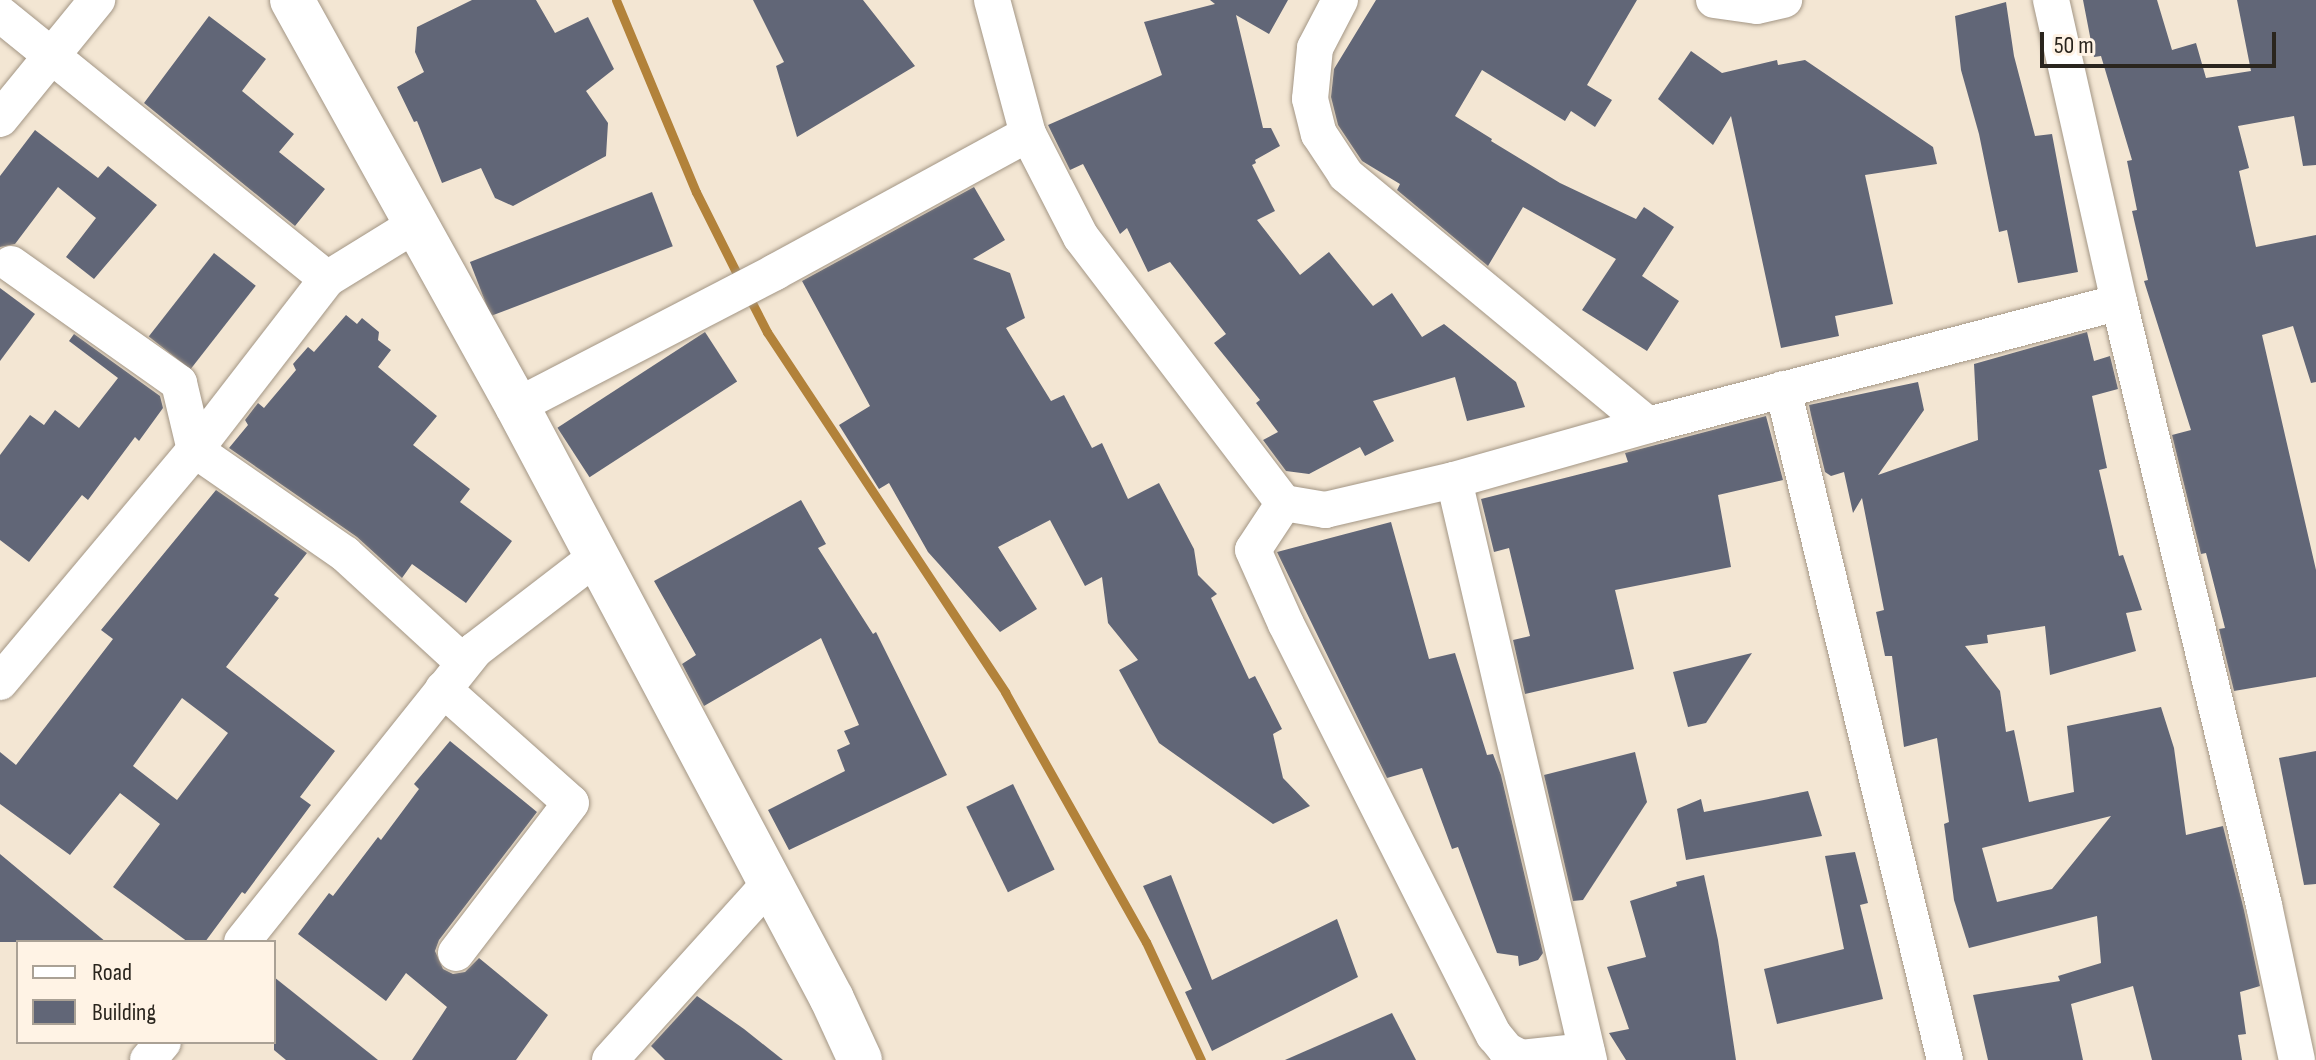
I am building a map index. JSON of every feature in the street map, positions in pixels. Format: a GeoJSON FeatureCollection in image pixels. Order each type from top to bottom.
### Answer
{"type":"FeatureCollection","features":[{"type":"Feature","properties":{"kind":"street"},"geometry":{"type":"LineString","coordinates":[[0,119],[97,0]]}},
{"type":"Feature","properties":{"kind":"street"},"geometry":{"type":"LineString","coordinates":[[292,0],[517,406],[770,883],[860,1060]]}},
{"type":"Feature","properties":{"kind":"street"},"geometry":{"type":"LineString","coordinates":[[992,0],[1028,134],[1081,237],[1284,503],[1325,510],[1454,480],[1648,425],[2119,302]]}},
{"type":"Feature","properties":{"kind":"street"},"geometry":{"type":"LineString","coordinates":[[1340,0],[1315,48],[1310,99],[1319,134],[1346,175],[1648,425]]}},
{"type":"Feature","properties":{"kind":"street"},"geometry":{"type":"LineString","coordinates":[[1714,0],[1757,6],[1784,0]]}},
{"type":"Feature","properties":{"kind":"street"},"geometry":{"type":"LineString","coordinates":[[2051,0],[2119,302],[2260,889],[2297,1060]]}},
{"type":"Feature","properties":{"kind":"street"},"geometry":{"type":"LineString","coordinates":[[0,14],[327,279]]}},
{"type":"Feature","properties":{"kind":"street"},"geometry":{"type":"LineString","coordinates":[[517,406],[775,272],[1028,134]]}},
{"type":"Feature","properties":{"kind":"street"},"geometry":{"type":"LineString","coordinates":[[0,682],[195,450],[327,279],[418,223]]}},
{"type":"Feature","properties":{"kind":"street"},"geometry":{"type":"LineString","coordinates":[[11,264],[179,383],[195,450],[345,554],[571,803],[456,953]]}},
{"type":"Feature","properties":{"kind":"street"},"geometry":{"type":"LineString","coordinates":[[1783,389],[1945,1060]]}},
{"type":"Feature","properties":{"kind":"street"},"geometry":{"type":"LineString","coordinates":[[1284,503],[1253,550],[1286,624],[1494,1035],[1506,1050],[1521,1058],[1588,1056],[1454,480]]}},
{"type":"Feature","properties":{"kind":"street"},"geometry":{"type":"LineString","coordinates":[[244,940],[475,650],[596,557]]}},
{"type":"Feature","properties":{"kind":"street"},"geometry":{"type":"LineString","coordinates":[[610,1060],[770,883]]}},
{"type":"Feature","properties":{"kind":"street"},"geometry":{"type":"LineString","coordinates":[[148,1060],[161,1044]]}},
{"type":"Feature","properties":{"kind":"building"},"geometry":{"type":"Polygon","coordinates":[[[472,0],[536,0],[555,33],[588,17],[614,69],[586,91],[608,123],[606,156],[513,206],[495,198],[481,168],[442,183],[417,121],[414,122],[397,87],[424,72],[415,52],[417,27],[472,0]]]}},
{"type":"Feature","properties":{"kind":"building"},"geometry":{"type":"Polygon","coordinates":[[[753,0],[863,0],[915,66],[797,137],[776,66],[784,62],[753,0]]]}},
{"type":"Feature","properties":{"kind":"building"},"geometry":{"type":"Polygon","coordinates":[[[1210,0],[1288,0],[1269,34],[1236,15],[1263,128],[1271,128],[1280,146],[1255,160],[1256,163],[1252,165],[1275,211],[1257,220],[1300,275],[1329,252],[1373,306],[1392,293],[1422,337],[1444,324],[1516,382],[1525,407],[1467,421],[1455,377],[1373,401],[1394,441],[1365,456],[1360,447],[1309,474],[1286,471],[1263,440],[1278,432],[1256,403],[1260,400],[1214,343],[1226,334],[1170,262],[1148,272],[1127,228],[1120,234],[1083,164],[1070,170],[1048,125],[1162,75],[1144,22],[1215,4],[1210,0]]]}},
{"type":"Feature","properties":{"kind":"building"},"geometry":{"type":"Polygon","coordinates":[[[1376,0],[1637,0],[1587,85],[1612,100],[1595,127],[1571,111],[1565,121],[1482,70],[1455,116],[1560,183],[1636,219],[1644,207],[1674,227],[1642,276],[1679,301],[1647,351],[1582,310],[1616,259],[1523,207],[1488,266],[1397,190],[1400,184],[1362,161],[1338,125],[1331,97],[1334,69],[1376,0]]]}},
{"type":"Feature","properties":{"kind":"building"},"geometry":{"type":"Polygon","coordinates":[[[2083,0],[2157,0],[2172,50],[2196,43],[2206,78],[2251,71],[2237,0],[2316,0],[2316,165],[2303,166],[2294,116],[2238,126],[2249,168],[2239,171],[2256,247],[2316,235],[2316,382],[2311,383],[2293,326],[2262,335],[2316,570],[2316,677],[2234,691],[2219,629],[2225,628],[2206,553],[2201,554],[2172,435],[2191,430],[2144,281],[2148,280],[2132,211],[2137,210],[2127,161],[2132,160],[2101,56],[2094,57],[2083,0]]]}},
{"type":"Feature","properties":{"kind":"building"},"geometry":{"type":"Polygon","coordinates":[[[2006,2],[2014,56],[2035,136],[2052,134],[2078,272],[2018,283],[2007,230],[1999,232],[1979,134],[1961,70],[1955,16],[2006,2]]]}},
{"type":"Feature","properties":{"kind":"building"},"geometry":{"type":"Polygon","coordinates":[[[209,16],[266,59],[242,91],[294,134],[279,152],[325,189],[295,226],[144,103],[209,16]]]}},
{"type":"Feature","properties":{"kind":"building"},"geometry":{"type":"Polygon","coordinates":[[[1691,51],[1722,73],[1777,60],[1778,65],[1805,60],[1933,147],[1937,164],[1865,175],[1893,304],[1835,316],[1839,336],[1781,348],[1731,116],[1713,145],[1658,99],[1691,51]]]}},
{"type":"Feature","properties":{"kind":"building"},"geometry":{"type":"Polygon","coordinates":[[[35,130],[98,178],[108,166],[157,205],[94,279],[66,257],[96,218],[58,187],[15,244],[0,247],[0,176],[35,130]]]}},
{"type":"Feature","properties":{"kind":"building"},"geometry":{"type":"Polygon","coordinates":[[[974,187],[1005,240],[973,259],[1010,273],[1025,318],[1006,328],[1051,401],[1064,395],[1092,448],[1102,443],[1128,499],[1159,483],[1194,549],[1198,575],[1217,594],[1211,598],[1249,679],[1255,676],[1282,729],[1273,734],[1283,778],[1310,806],[1273,824],[1159,743],[1119,670],[1138,660],[1108,623],[1102,577],[1085,586],[1050,520],[998,547],[1037,609],[1000,632],[928,552],[889,483],[879,489],[839,425],[870,406],[802,281],[974,187]]]}},
{"type":"Feature","properties":{"kind":"building"},"geometry":{"type":"Polygon","coordinates":[[[652,192],[673,246],[491,316],[470,262],[652,192]]]}},
{"type":"Feature","properties":{"kind":"building"},"geometry":{"type":"Polygon","coordinates":[[[214,253],[256,286],[191,369],[149,337],[214,253]]]}},
{"type":"Feature","properties":{"kind":"building"},"geometry":{"type":"Polygon","coordinates":[[[0,288],[35,314],[0,361],[0,288]]]}},
{"type":"Feature","properties":{"kind":"building"},"geometry":{"type":"Polygon","coordinates":[[[346,315],[357,324],[362,318],[379,332],[378,340],[391,350],[378,367],[437,416],[413,445],[470,489],[460,502],[512,541],[466,603],[412,564],[402,578],[357,537],[229,448],[248,425],[245,420],[258,403],[264,408],[296,370],[293,364],[308,347],[314,352],[346,315]]]}},
{"type":"Feature","properties":{"kind":"building"},"geometry":{"type":"Polygon","coordinates":[[[705,332],[737,381],[590,477],[557,428],[705,332]]]}},
{"type":"Feature","properties":{"kind":"building"},"geometry":{"type":"Polygon","coordinates":[[[2087,332],[2094,361],[2110,356],[2118,389],[2092,396],[2107,468],[2099,470],[2119,556],[2123,555],[2142,610],[2126,613],[2136,651],[2050,675],[2045,626],[1987,635],[1988,643],[1965,646],[2000,691],[2006,732],[2014,730],[2029,802],[2074,792],[2067,726],[2161,707],[2174,748],[2186,835],[2223,826],[2244,910],[2260,986],[2240,992],[2246,1034],[2238,1035],[2242,1060],[2152,1060],[2133,986],[2071,1004],[2083,1060],[1988,1060],[1973,995],[2060,981],[2058,976],[2101,963],[2097,916],[1969,948],[1954,900],[1944,824],[1949,822],[1937,738],[1904,747],[1892,656],[1885,656],[1876,612],[1884,610],[1862,498],[1853,513],[1844,472],[1831,476],[1825,472],[1809,405],[1918,382],[1924,410],[1878,475],[1978,440],[1974,364],[2087,332]],[[2111,816],[1982,848],[1997,902],[2052,889],[2111,816]]]}},
{"type":"Feature","properties":{"kind":"building"},"geometry":{"type":"Polygon","coordinates":[[[74,334],[160,396],[163,408],[139,441],[135,437],[88,500],[82,495],[29,562],[0,540],[0,455],[30,415],[44,425],[55,410],[79,428],[118,378],[69,341],[74,334]]]}},
{"type":"Feature","properties":{"kind":"building"},"geometry":{"type":"Polygon","coordinates":[[[1766,416],[1783,480],[1718,495],[1731,567],[1615,590],[1634,669],[1525,694],[1513,640],[1530,636],[1509,548],[1494,552],[1481,499],[1628,462],[1625,453],[1766,416]]]}},
{"type":"Feature","properties":{"kind":"building"},"geometry":{"type":"Polygon","coordinates":[[[216,490],[307,553],[274,595],[279,598],[226,667],[335,751],[300,797],[311,805],[206,940],[185,940],[113,887],[160,824],[120,793],[70,855],[0,804],[0,752],[16,765],[113,639],[101,630],[216,490]],[[182,698],[133,766],[177,800],[228,733],[182,698]]]}},
{"type":"Feature","properties":{"kind":"building"},"geometry":{"type":"Polygon","coordinates":[[[801,500],[826,544],[818,548],[873,634],[876,632],[947,775],[789,850],[768,810],[845,771],[837,750],[850,744],[844,731],[859,725],[821,638],[704,706],[682,664],[696,655],[654,581],[801,500]]]}},
{"type":"Feature","properties":{"kind":"building"},"geometry":{"type":"Polygon","coordinates":[[[1391,522],[1429,659],[1455,653],[1487,755],[1493,754],[1501,775],[1543,953],[1538,960],[1519,966],[1518,956],[1497,953],[1458,847],[1452,849],[1422,768],[1387,778],[1277,552],[1391,522]]]}},
{"type":"Feature","properties":{"kind":"building"},"geometry":{"type":"Polygon","coordinates":[[[1752,653],[1706,723],[1688,727],[1673,672],[1752,653]]]}},
{"type":"Feature","properties":{"kind":"building"},"geometry":{"type":"Polygon","coordinates":[[[450,741],[537,812],[439,940],[435,951],[443,969],[453,974],[465,972],[479,958],[548,1015],[516,1060],[412,1060],[447,1007],[406,973],[386,1001],[298,934],[329,893],[333,896],[378,837],[381,840],[419,789],[414,784],[450,741]]]}},
{"type":"Feature","properties":{"kind":"building"},"geometry":{"type":"Polygon","coordinates":[[[2316,751],[2316,884],[2304,885],[2279,758],[2316,751]]]}},
{"type":"Feature","properties":{"kind":"building"},"geometry":{"type":"Polygon","coordinates":[[[1635,752],[1647,802],[1583,900],[1573,901],[1544,775],[1635,752]]]}},
{"type":"Feature","properties":{"kind":"building"},"geometry":{"type":"Polygon","coordinates":[[[1013,784],[1055,869],[1008,892],[966,807],[1013,784]]]}},
{"type":"Feature","properties":{"kind":"building"},"geometry":{"type":"Polygon","coordinates":[[[1808,791],[1822,836],[1686,860],[1677,809],[1701,799],[1704,812],[1808,791]]]}},
{"type":"Feature","properties":{"kind":"building"},"geometry":{"type":"Polygon","coordinates":[[[1855,852],[1868,903],[1860,905],[1883,999],[1777,1024],[1764,969],[1844,949],[1825,856],[1855,852]]]}},
{"type":"Feature","properties":{"kind":"building"},"geometry":{"type":"Polygon","coordinates":[[[0,854],[104,940],[16,940],[0,942],[0,854]]]}},
{"type":"Feature","properties":{"kind":"building"},"geometry":{"type":"Polygon","coordinates":[[[1171,875],[1212,980],[1337,919],[1358,977],[1212,1051],[1185,992],[1192,989],[1143,886],[1171,875]]]}},
{"type":"Feature","properties":{"kind":"building"},"geometry":{"type":"Polygon","coordinates":[[[1704,875],[1718,940],[1736,1060],[1626,1060],[1609,1033],[1629,1029],[1607,967],[1646,957],[1630,901],[1677,886],[1676,882],[1704,875]]]}},
{"type":"Feature","properties":{"kind":"building"},"geometry":{"type":"Polygon","coordinates":[[[276,979],[378,1060],[286,1060],[274,1050],[276,979]]]}},
{"type":"Feature","properties":{"kind":"building"},"geometry":{"type":"Polygon","coordinates":[[[697,996],[783,1060],[665,1060],[651,1046],[697,996]]]}},
{"type":"Feature","properties":{"kind":"building"},"geometry":{"type":"Polygon","coordinates":[[[1392,1013],[1416,1060],[1285,1060],[1392,1013]]]}},
{"type":"Feature","properties":{"kind":"waterway"},"geometry":{"type":"LineString","coordinates":[[616,0],[696,192],[740,280]]}},
{"type":"Feature","properties":{"kind":"waterway"},"geometry":{"type":"LineString","coordinates":[[747,293],[767,332],[1005,692],[1146,942],[1201,1060]]}}]}
